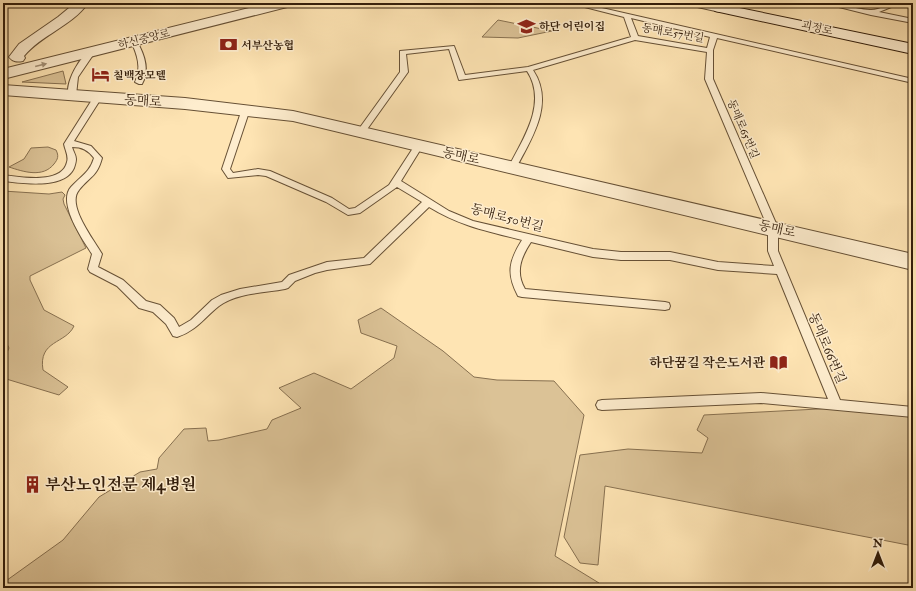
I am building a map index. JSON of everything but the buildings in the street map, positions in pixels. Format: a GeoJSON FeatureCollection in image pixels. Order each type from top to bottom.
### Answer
{"type":"FeatureCollection","features":[{"type":"Feature","properties":{"kind":"street"},"geometry":{"type":"LineString","coordinates":[[18,58],[16,57],[24,47],[63,20],[82,3]]}},
{"type":"Feature","properties":{"kind":"street","name":"하신중앙로"},"geometry":{"type":"LineString","coordinates":[[3,62],[247,3]]}},
{"type":"Feature","properties":{"kind":"street","name":"하신중앙로"},"geometry":{"type":"LineString","coordinates":[[3,74],[286,3]]}},
{"type":"Feature","properties":{"kind":"street","name":"괴정로"},"geometry":{"type":"LineString","coordinates":[[698,3],[718,5],[913,49]]}},
{"type":"Feature","properties":{"kind":"street","name":"동매로"},"geometry":{"type":"LineString","coordinates":[[3,90],[246,109],[293,116],[418,147],[773,228],[913,262]]}},
{"type":"Feature","properties":{"kind":"lane"},"geometry":{"type":"LineString","coordinates":[[572,3],[913,81]]}},
{"type":"Feature","properties":{"kind":"lane"},"geometry":{"type":"LineString","coordinates":[[826,3],[913,21]]}},
{"type":"Feature","properties":{"kind":"lane"},"geometry":{"type":"LineString","coordinates":[[871,12],[898,3]]}},
{"type":"Feature","properties":{"kind":"lane"},"geometry":{"type":"LineString","coordinates":[[627,16],[635,38]]}},
{"type":"Feature","properties":{"kind":"lane","name":"동매로65번길"},"geometry":{"type":"LineString","coordinates":[[714,36],[710,50],[709,79],[773,228]]}},
{"type":"Feature","properties":{"kind":"lane","name":"동매로57번길"},"geometry":{"type":"LineString","coordinates":[[360,133],[404,72],[402,52],[452,47],[462,78],[529,69],[635,38],[710,50]]}},
{"type":"Feature","properties":{"kind":"lane"},"geometry":{"type":"LineString","coordinates":[[134,41],[139,55],[142,71],[139,82]]}},
{"type":"Feature","properties":{"kind":"lane"},"geometry":{"type":"LineString","coordinates":[[72,95],[72,82],[81,64],[92,52]]}},
{"type":"Feature","properties":{"kind":"lane"},"geometry":{"type":"LineString","coordinates":[[512,168],[534,123],[539,108],[538,86],[535,75],[529,69]]}},
{"type":"Feature","properties":{"kind":"lane"},"geometry":{"type":"LineString","coordinates":[[3,178],[44,181],[62,175],[72,163],[72,157],[68,151],[68,144],[98,97]]}},
{"type":"Feature","properties":{"kind":"lane"},"geometry":{"type":"LineString","coordinates":[[246,109],[226,169],[231,176],[258,172],[268,173],[329,200],[348,212],[357,211],[392,187],[418,147]]}},
{"type":"Feature","properties":{"kind":"lane"},"geometry":{"type":"LineString","coordinates":[[68,144],[81,144],[92,148],[98,158],[95,169],[83,183],[73,190],[71,207],[84,235],[97,254],[92,269],[120,283],[143,305],[156,308],[170,321],[177,333],[195,323],[216,303],[225,298],[240,293],[285,285],[292,278],[327,266],[367,261],[428,202]]}},
{"type":"Feature","properties":{"kind":"lane","name":"동매로50번길"},"geometry":{"type":"LineString","coordinates":[[396,182],[446,213],[471,224],[593,253],[621,256],[670,256],[718,266],[780,270]]}},
{"type":"Feature","properties":{"kind":"lane","name":"동매로66번길"},"geometry":{"type":"LineString","coordinates":[[773,228],[773,251],[836,405],[913,412]]}},
{"type":"Feature","properties":{"kind":"lane"},"geometry":{"type":"LineString","coordinates":[[528,238],[518,256],[514,270],[516,284],[522,293],[665,306]]}},
{"type":"Feature","properties":{"kind":"lane"},"geometry":{"type":"LineString","coordinates":[[602,405],[761,398],[836,405]]}},
{"type":"Feature","properties":{"kind":"shaded area"},"geometry":{"type":"Polygon","coordinates":[[[498,20],[552,31],[518,38],[482,37],[498,20]]]}},
{"type":"Feature","properties":{"kind":"shaded area"},"geometry":{"type":"Polygon","coordinates":[[[63,71],[66,84],[22,82],[63,71]]]}},
{"type":"Feature","properties":{"kind":"shaded area"},"geometry":{"type":"Polygon","coordinates":[[[48,147],[56,150],[58,154],[56,161],[50,168],[33,173],[9,167],[24,159],[31,148],[48,147]]]}},
{"type":"Feature","properties":{"kind":"shaded area"},"geometry":{"type":"Polygon","coordinates":[[[3,191],[49,194],[62,192],[65,195],[63,199],[64,204],[86,248],[30,276],[30,280],[44,310],[74,326],[70,332],[49,348],[45,353],[43,360],[43,370],[68,387],[59,395],[3,378],[3,361],[9,348],[3,336],[3,191]]]}},
{"type":"Feature","properties":{"kind":"shaded area"},"geometry":{"type":"Polygon","coordinates":[[[381,308],[443,351],[474,377],[497,380],[554,381],[584,415],[555,556],[599,583],[599,588],[3,588],[3,583],[63,540],[99,497],[140,472],[157,469],[159,458],[184,429],[206,428],[208,441],[219,440],[267,429],[272,420],[301,408],[279,388],[314,373],[351,389],[394,358],[397,346],[361,333],[358,320],[381,308]]]}},
{"type":"Feature","properties":{"kind":"shaded area"},"geometry":{"type":"Polygon","coordinates":[[[837,408],[913,417],[913,546],[605,486],[598,565],[580,563],[564,537],[580,455],[628,449],[702,453],[708,438],[697,430],[704,415],[837,408]]]}},
{"type":"Feature","properties":{"kind":"place","name":"하단 어린이집"},"geometry":{"type":"Point","coordinates":[526,26]}},
{"type":"Feature","properties":{"kind":"place","name":"서부산농협"},"geometry":{"type":"Point","coordinates":[228,45]}},
{"type":"Feature","properties":{"kind":"place","name":"칠백장모텔"},"geometry":{"type":"Point","coordinates":[100,75]}},
{"type":"Feature","properties":{"kind":"place","name":"하단꿈길 작은도서관"},"geometry":{"type":"Point","coordinates":[778,363]}},
{"type":"Feature","properties":{"kind":"place","name":"부산노인전문 제4병원"},"geometry":{"type":"Point","coordinates":[32,485]}}]}
